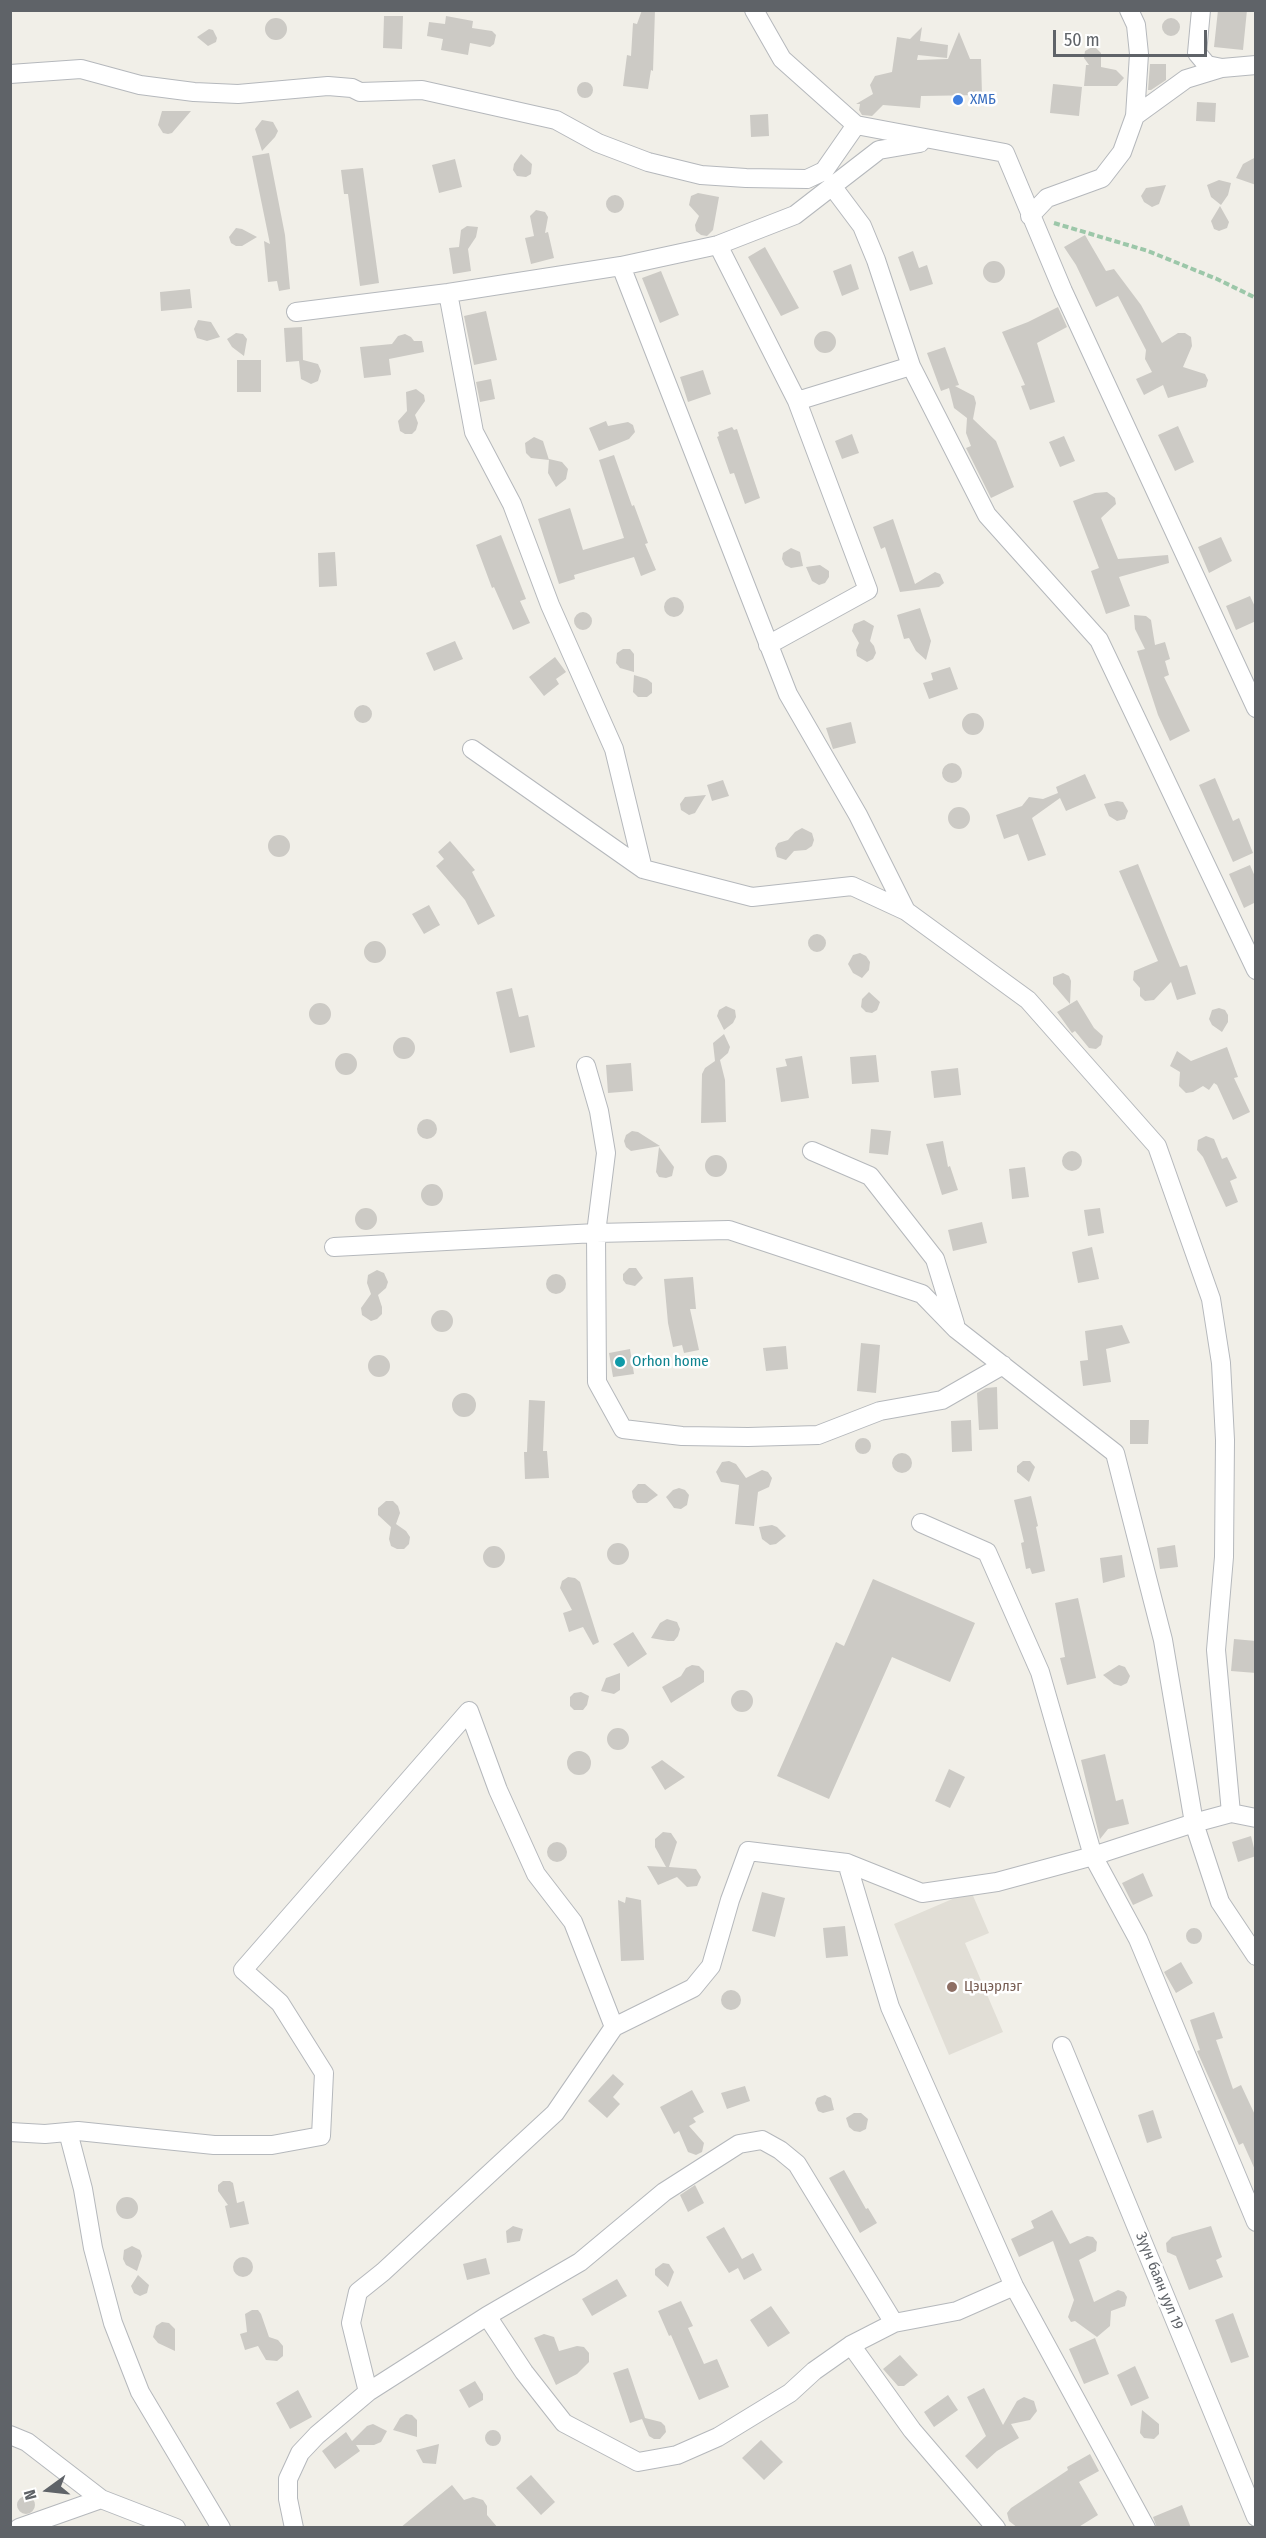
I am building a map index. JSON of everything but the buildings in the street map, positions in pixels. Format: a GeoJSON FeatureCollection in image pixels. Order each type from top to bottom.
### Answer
{"type":"FeatureCollection","features":[{"type":"Feature","properties":{"kind":"street"},"geometry":{"type":"LineString","coordinates":[[754,10],[782,59],[856,125],[1005,153],[1030,216],[1256,708]]}},
{"type":"Feature","properties":{"kind":"street"},"geometry":{"type":"LineString","coordinates":[[1030,216],[1047,198],[1102,178],[1122,152],[1135,116],[1139,54],[1136,25],[1128,10]]}},
{"type":"Feature","properties":{"kind":"street"},"geometry":{"type":"LineString","coordinates":[[1201,10],[1197,53],[1207,65],[1222,68]]}},
{"type":"Feature","properties":{"kind":"street"},"geometry":{"type":"LineString","coordinates":[[1135,116],[1186,79],[1222,68],[1256,65]]}},
{"type":"Feature","properties":{"kind":"street"},"geometry":{"type":"LineString","coordinates":[[10,74],[81,69],[140,85],[194,92],[238,94],[328,86],[352,88],[360,92],[422,90],[556,120],[598,143],[648,162],[701,175],[746,178],[807,179],[824,171],[856,125]]}},
{"type":"Feature","properties":{"kind":"street"},"geometry":{"type":"LineString","coordinates":[[296,312],[448,293],[621,266],[718,245],[795,215],[879,150],[932,141]]}},
{"type":"Feature","properties":{"kind":"street"},"geometry":{"type":"LineString","coordinates":[[832,186],[862,226],[876,260],[911,366],[987,514],[1099,640],[1256,970]]}},
{"type":"Feature","properties":{"kind":"street"},"geometry":{"type":"LineString","coordinates":[[718,245],[797,401],[868,590],[768,645]]}},
{"type":"Feature","properties":{"kind":"street"},"geometry":{"type":"LineString","coordinates":[[621,266],[788,694],[858,815],[906,910]]}},
{"type":"Feature","properties":{"kind":"street"},"geometry":{"type":"LineString","coordinates":[[448,293],[474,432],[512,504],[550,605],[614,749],[643,869]]}},
{"type":"Feature","properties":{"kind":"street"},"geometry":{"type":"LineString","coordinates":[[797,401],[911,366]]}},
{"type":"Feature","properties":{"kind":"street"},"geometry":{"type":"LineString","coordinates":[[472,749],[643,869],[752,897],[852,886],[906,910],[1028,1000],[1157,1146],[1210,1299],[1221,1363],[1224,1440],[1224,1557],[1216,1650],[1232,1813]]}},
{"type":"Feature","properties":{"kind":"street"},"geometry":{"type":"LineString","coordinates":[[586,1066],[599,1111],[606,1153],[596,1233],[597,1382],[623,1429],[682,1436],[818,1435],[880,1411],[942,1400],[1003,1365]]}},
{"type":"Feature","properties":{"kind":"street"},"geometry":{"type":"LineString","coordinates":[[812,1151],[870,1176],[936,1259],[956,1329]]}},
{"type":"Feature","properties":{"kind":"street"},"geometry":{"type":"LineString","coordinates":[[334,1247],[596,1233],[729,1230],[922,1294],[956,1329],[1115,1453],[1163,1640],[1194,1823],[1220,1902],[1256,1956]]}},
{"type":"Feature","properties":{"kind":"street"},"geometry":{"type":"LineString","coordinates":[[921,1523],[987,1552],[1040,1672],[1093,1856],[1138,1939],[1256,2222]]}},
{"type":"Feature","properties":{"kind":"street"},"geometry":{"type":"LineString","coordinates":[[10,2132],[45,2134],[68,2132],[214,2145],[272,2145],[321,2136],[324,2073],[280,2003],[243,1970],[469,1711],[512,1822],[537,1874],[573,1922],[614,2027]]}},
{"type":"Feature","properties":{"kind":"street"},"geometry":{"type":"LineString","coordinates":[[369,2392],[351,2323],[358,2292],[383,2272],[555,2113],[614,2027],[693,1988],[711,1966],[730,1900],[748,1851],[847,1863],[922,1893],[997,1882],[1093,1856],[1232,1813],[1256,1818]]}},
{"type":"Feature","properties":{"kind":"street"},"geometry":{"type":"LineString","coordinates":[[847,1863],[890,2007],[1014,2286],[1146,2528]]}},
{"type":"Feature","properties":{"kind":"street","name":"Зүүн баян уул 19"},"geometry":{"type":"LineString","coordinates":[[1062,2046],[1256,2517]]}},
{"type":"Feature","properties":{"kind":"street"},"geometry":{"type":"LineString","coordinates":[[68,2132],[83,2189],[93,2248],[113,2323],[136,2382],[221,2528]]}},
{"type":"Feature","properties":{"kind":"street"},"geometry":{"type":"LineString","coordinates":[[294,2528],[288,2499],[288,2479],[300,2453],[317,2434],[369,2392],[487,2316],[580,2262],[664,2192],[739,2144],[762,2140],[780,2150],[797,2164],[894,2323]]}},
{"type":"Feature","properties":{"kind":"street"},"geometry":{"type":"LineString","coordinates":[[487,2316],[524,2373],[564,2423],[638,2462],[677,2455],[718,2438],[790,2393],[814,2371],[851,2345],[894,2323],[957,2311],[1014,2286]]}},
{"type":"Feature","properties":{"kind":"street"},"geometry":{"type":"LineString","coordinates":[[851,2345],[912,2430],[996,2528]]}},
{"type":"Feature","properties":{"kind":"street"},"geometry":{"type":"LineString","coordinates":[[10,2435],[27,2442],[101,2499],[176,2528]]}},
{"type":"Feature","properties":{"kind":"street"},"geometry":{"type":"LineString","coordinates":[[25,2527],[101,2499]]}},
{"type":"Feature","properties":{"kind":"path"},"geometry":{"type":"LineString","coordinates":[[1030,216],[1148,251],[1217,279],[1256,298]]}},
{"type":"Feature","properties":{"kind":"shaded area","name":"Цэцэрлэг"},"geometry":{"type":"Polygon","coordinates":[[[971,1891],[989,1933],[965,1943],[1003,2032],[949,2055],[894,1924],[971,1891]]]}},
{"type":"Feature","properties":{"kind":"place","name":"ХМБ"},"geometry":{"type":"Point","coordinates":[958,100]}},
{"type":"Feature","properties":{"kind":"place","name":"Orhon home"},"geometry":{"type":"Point","coordinates":[620,1362]}},
{"type":"Feature","properties":{"kind":"place","name":"Цэцэрлэг"},"geometry":{"type":"Point","coordinates":[952,1987]}}]}
